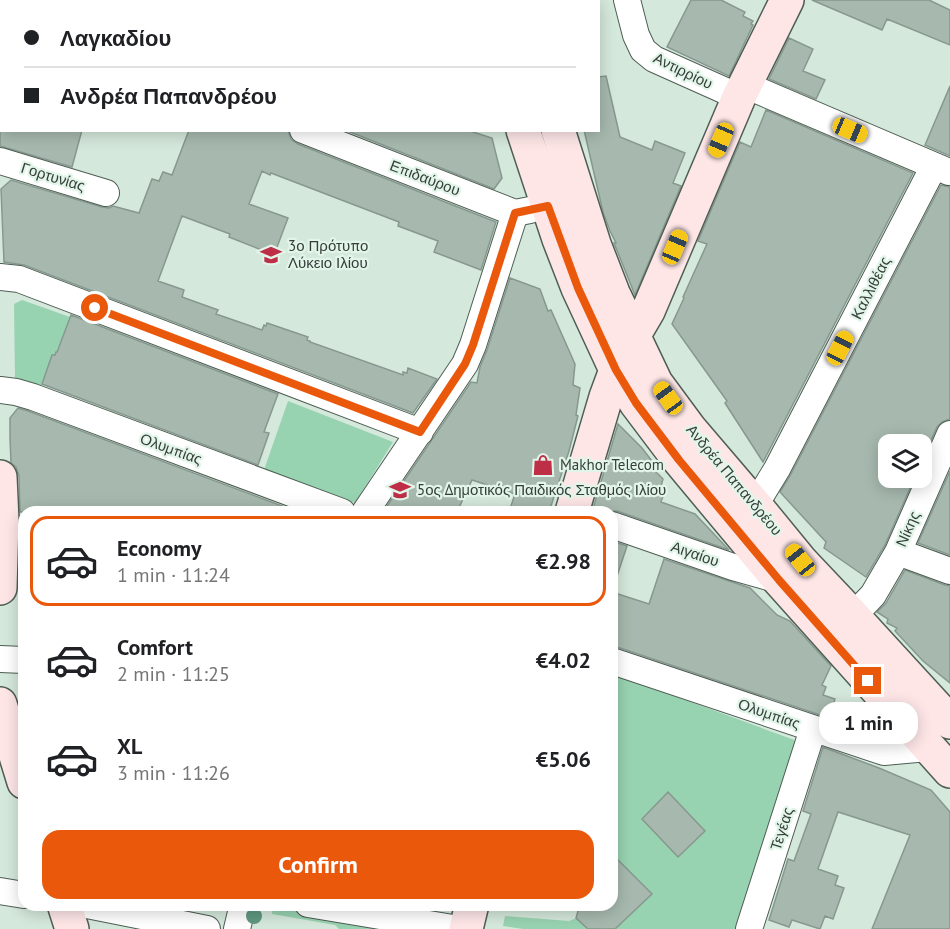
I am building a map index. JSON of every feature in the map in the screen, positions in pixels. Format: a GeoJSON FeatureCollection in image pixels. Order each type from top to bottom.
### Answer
{"type":"FeatureCollection","features":[{"type":"Feature","properties":{"kind":"main road"},"geometry":{"type":"LineString","coordinates":[[573,506],[616,370],[648,311],[742,91],[787,0]]}},
{"type":"Feature","properties":{"kind":"main road","name":"Ανδρέα Παπανδρέου"},"geometry":{"type":"LineString","coordinates":[[525,132],[548,206],[578,288],[616,370],[636,403],[779,580],[950,771]]}},
{"type":"Feature","properties":{"kind":"main road","name":"Ανδρέα Παπανδρέου"},"geometry":{"type":"LineString","coordinates":[[559,132],[594,244],[613,293],[656,382],[690,429],[800,560],[950,722]]}},
{"type":"Feature","properties":{"kind":"main road"},"geometry":{"type":"LineString","coordinates":[[0,477],[7,530],[0,588]]}},
{"type":"Feature","properties":{"kind":"main road"},"geometry":{"type":"LineString","coordinates":[[0,704],[18,762]]}},
{"type":"Feature","properties":{"kind":"main road"},"geometry":{"type":"LineString","coordinates":[[66,911],[72,929]]}},
{"type":"Feature","properties":{"kind":"main road"},"geometry":{"type":"LineString","coordinates":[[466,929],[470,911]]}},
{"type":"Feature","properties":{"kind":"street","name":"Αντιρρίου"},"geometry":{"type":"LineString","coordinates":[[627,0],[636,35],[643,50],[654,58],[942,169]]}},
{"type":"Feature","properties":{"kind":"street","name":"Επιδαύρου"},"geometry":{"type":"LineString","coordinates":[[308,132],[515,213]]}},
{"type":"Feature","properties":{"kind":"street","name":"Γορτυνίας"},"geometry":{"type":"LineString","coordinates":[[0,161],[106,193]]}},
{"type":"Feature","properties":{"kind":"street","name":"Καλλιθέας"},"geometry":{"type":"LineString","coordinates":[[755,506],[942,169]]}},
{"type":"Feature","properties":{"kind":"street"},"geometry":{"type":"LineString","coordinates":[[369,506],[465,364],[515,213],[548,206]]}},
{"type":"Feature","properties":{"kind":"street"},"geometry":{"type":"LineString","coordinates":[[0,277],[19,279],[420,432]]}},
{"type":"Feature","properties":{"kind":"street","name":"Ολυμπίας"},"geometry":{"type":"LineString","coordinates":[[0,390],[33,397],[326,506]]}},
{"type":"Feature","properties":{"kind":"street","name":"Νίκης"},"geometry":{"type":"LineString","coordinates":[[853,616],[873,595],[898,552],[950,434]]}},
{"type":"Feature","properties":{"kind":"street","name":"Αιγαίου"},"geometry":{"type":"LineString","coordinates":[[618,527],[733,567],[779,580]]}},
{"type":"Feature","properties":{"kind":"street"},"geometry":{"type":"LineString","coordinates":[[898,552],[950,571]]}},
{"type":"Feature","properties":{"kind":"street"},"geometry":{"type":"LineString","coordinates":[[0,659],[18,660]]}},
{"type":"Feature","properties":{"kind":"street","name":"Ολυμπίας"},"geometry":{"type":"LineString","coordinates":[[618,663],[884,752],[928,748]]}},
{"type":"Feature","properties":{"kind":"street","name":"Τεγέας"},"geometry":{"type":"LineString","coordinates":[[749,929],[813,729]]}},
{"type":"Feature","properties":{"kind":"street"},"geometry":{"type":"LineString","coordinates":[[0,891],[18,894]]}},
{"type":"Feature","properties":{"kind":"street"},"geometry":{"type":"LineString","coordinates":[[117,911],[207,929]]}},
{"type":"Feature","properties":{"kind":"street"},"geometry":{"type":"LineString","coordinates":[[237,929],[241,911]]}},
{"type":"Feature","properties":{"kind":"street"},"geometry":{"type":"LineString","coordinates":[[350,911],[459,929]]}},
{"type":"Feature","properties":{"kind":"green space"},"geometry":{"type":"Polygon","coordinates":[[[22,300],[70,317],[55,355],[52,355],[41,389],[15,381],[14,304],[22,300]]]}},
{"type":"Feature","properties":{"kind":"green space"},"geometry":{"type":"Polygon","coordinates":[[[288,401],[393,442],[355,503],[264,470],[288,401]]]}},
{"type":"Feature","properties":{"kind":"green space"},"geometry":{"type":"Polygon","coordinates":[[[618,675],[797,741],[735,929],[523,929],[503,926],[505,916],[569,921],[594,911],[618,911],[618,675]]]}},
{"type":"Feature","properties":{"kind":"green space"},"geometry":{"type":"Polygon","coordinates":[[[272,911],[307,911],[409,929],[339,929],[335,925],[272,914],[272,911]]]}},
{"type":"Feature","properties":{"kind":"building"},"geometry":{"type":"Polygon","coordinates":[[[691,0],[721,0],[745,12],[743,16],[753,21],[729,76],[667,47],[691,0]]]}},
{"type":"Feature","properties":{"kind":"building"},"geometry":{"type":"Polygon","coordinates":[[[812,0],[929,0],[950,10],[950,45],[887,19],[882,30],[812,0]]]}},
{"type":"Feature","properties":{"kind":"building"},"geometry":{"type":"Polygon","coordinates":[[[789,38],[813,49],[803,71],[825,80],[816,99],[769,79],[789,38]]]}},
{"type":"Feature","properties":{"kind":"building"},"geometry":{"type":"Polygon","coordinates":[[[606,76],[620,137],[652,150],[655,141],[685,153],[673,183],[681,186],[635,295],[603,212],[584,132],[600,132],[600,77],[606,76]]]}},
{"type":"Feature","properties":{"kind":"building"},"geometry":{"type":"Polygon","coordinates":[[[950,86],[950,156],[925,145],[950,86]]]}},
{"type":"Feature","properties":{"kind":"building"},"geometry":{"type":"Polygon","coordinates":[[[766,110],[913,173],[763,462],[725,403],[727,401],[672,324],[707,244],[698,241],[740,142],[751,147],[766,110]]]}},
{"type":"Feature","properties":{"kind":"building"},"geometry":{"type":"Polygon","coordinates":[[[0,132],[81,132],[72,167],[0,146],[0,132]]]}},
{"type":"Feature","properties":{"kind":"building"},"geometry":{"type":"Polygon","coordinates":[[[188,132],[289,132],[291,139],[298,144],[496,222],[481,270],[434,252],[438,241],[398,226],[399,222],[262,171],[249,204],[288,218],[274,255],[229,237],[230,234],[182,216],[158,281],[184,290],[182,297],[218,310],[216,314],[262,330],[267,323],[308,337],[307,340],[310,342],[403,375],[403,372],[407,373],[408,368],[437,379],[413,413],[24,265],[4,262],[1,189],[11,180],[102,207],[113,206],[139,213],[152,179],[159,181],[163,172],[172,175],[188,132]]]}},
{"type":"Feature","properties":{"kind":"building"},"geometry":{"type":"Polygon","coordinates":[[[350,132],[473,132],[492,138],[502,178],[494,189],[350,132]]]}},
{"type":"Feature","properties":{"kind":"building"},"geometry":{"type":"Polygon","coordinates":[[[941,185],[950,187],[950,419],[937,427],[932,438],[932,434],[878,434],[878,488],[910,488],[885,545],[866,577],[824,548],[826,542],[780,492],[941,185]]]}},
{"type":"Feature","properties":{"kind":"building"},"geometry":{"type":"Polygon","coordinates":[[[510,278],[540,289],[548,311],[551,310],[575,364],[573,385],[580,388],[576,415],[578,416],[551,506],[511,506],[515,494],[472,480],[460,506],[387,506],[471,382],[477,383],[510,278]]]}},
{"type":"Feature","properties":{"kind":"building"},"geometry":{"type":"Polygon","coordinates":[[[71,315],[278,394],[264,432],[269,433],[258,465],[42,384],[52,355],[57,352],[71,315]]]}},
{"type":"Feature","properties":{"kind":"building"},"geometry":{"type":"Polygon","coordinates":[[[18,408],[28,411],[282,506],[20,506],[19,476],[16,467],[11,463],[10,418],[18,408]]]}},
{"type":"Feature","properties":{"kind":"building"},"geometry":{"type":"Polygon","coordinates":[[[618,424],[642,448],[657,468],[655,471],[663,479],[661,486],[666,488],[661,502],[695,514],[729,550],[618,511],[618,506],[594,506],[618,424]]]}},
{"type":"Feature","properties":{"kind":"building"},"geometry":{"type":"Polygon","coordinates":[[[950,471],[950,555],[918,543],[950,471]]]}},
{"type":"Feature","properties":{"kind":"building"},"geometry":{"type":"Polygon","coordinates":[[[618,543],[627,546],[618,573],[618,543]]]}},
{"type":"Feature","properties":{"kind":"building"},"geometry":{"type":"Polygon","coordinates":[[[664,559],[750,588],[777,615],[790,621],[831,666],[822,685],[826,687],[823,695],[835,699],[829,718],[618,647],[618,594],[649,604],[664,559]]]}},
{"type":"Feature","properties":{"kind":"building"},"geometry":{"type":"Polygon","coordinates":[[[905,570],[950,586],[950,683],[923,661],[895,631],[897,628],[887,623],[888,619],[877,612],[886,603],[905,570]]]}},
{"type":"Feature","properties":{"kind":"building"},"geometry":{"type":"Polygon","coordinates":[[[823,747],[931,790],[950,812],[950,929],[872,929],[910,835],[838,812],[818,869],[838,876],[835,885],[844,888],[833,919],[825,916],[820,929],[792,920],[789,927],[769,920],[788,859],[794,861],[811,814],[803,811],[823,747]]]}},
{"type":"Feature","properties":{"kind":"building"},"geometry":{"type":"Polygon","coordinates":[[[668,792],[705,831],[678,857],[642,819],[668,792]]]}},
{"type":"Feature","properties":{"kind":"building"},"geometry":{"type":"Polygon","coordinates":[[[618,860],[652,894],[615,929],[588,929],[576,918],[578,911],[618,911],[618,860]]]}},
{"type":"Feature","properties":{"kind":"place","name":"3ο Πρότυπο Λύκειο Ιλίου"},"geometry":{"type":"Point","coordinates":[271,255]}},
{"type":"Feature","properties":{"kind":"place","name":"Makhor Telecom"},"geometry":{"type":"Point","coordinates":[543,465]}},
{"type":"Feature","properties":{"kind":"place","name":"5ος Δημοτικός Παιδικός Σταθμός Ιλίου"},"geometry":{"type":"Point","coordinates":[400,490]}},
{"type":"Feature","properties":{"kind":"route"},"geometry":{"type":"LineString","coordinates":[[95,308],[420,432],[465,364],[515,213],[548,206],[578,288],[616,370],[636,403],[679,460],[779,580],[868,681]]}}]}
